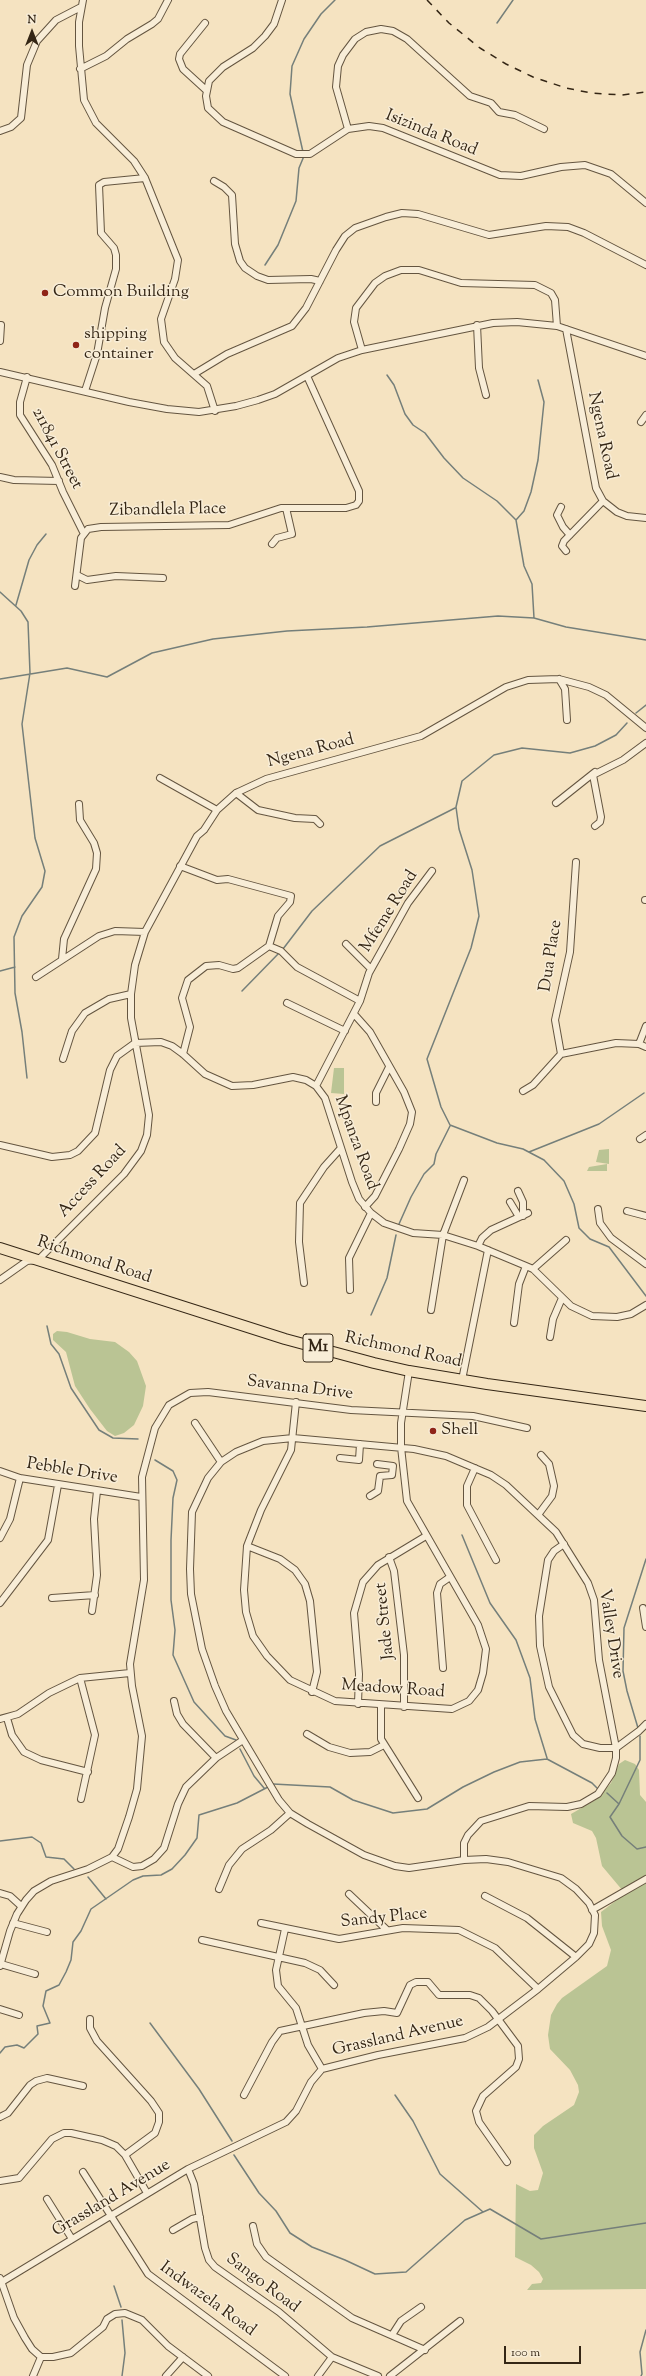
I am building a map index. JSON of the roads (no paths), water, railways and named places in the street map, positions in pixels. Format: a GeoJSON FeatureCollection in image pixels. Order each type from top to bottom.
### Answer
{"type":"FeatureCollection","features":[{"type":"Feature","properties":{"kind":"highway","name":"Richmond Road"},"geometry":{"type":"LineString","coordinates":[[0,1248],[286,1339],[409,1371],[646,1406]]}},
{"type":"Feature","properties":{"kind":"street"},"geometry":{"type":"LineString","coordinates":[[80,69],[106,56],[123,42],[152,24],[158,19],[168,0]]}},
{"type":"Feature","properties":{"kind":"street"},"geometry":{"type":"LineString","coordinates":[[205,23],[180,54],[179,59],[183,69],[206,90],[212,76],[253,48],[266,36],[274,24],[282,0]]}},
{"type":"Feature","properties":{"kind":"street"},"geometry":{"type":"LineString","coordinates":[[82,3],[79,22],[80,69],[84,100],[91,115],[102,130],[134,161],[145,178],[178,260],[175,279],[161,319],[161,331],[169,351],[207,386],[215,411]]}},
{"type":"Feature","properties":{"kind":"street"},"geometry":{"type":"LineString","coordinates":[[0,131],[11,127],[21,118],[27,65],[37,42],[56,20],[82,3]]}},
{"type":"Feature","properties":{"kind":"street"},"geometry":{"type":"LineString","coordinates":[[348,129],[336,87],[338,66],[343,55],[355,39],[366,32],[381,29],[393,31],[407,39],[470,96],[491,103],[499,112],[515,115],[544,129]]}},
{"type":"Feature","properties":{"kind":"street","name":"Isizinda Road"},"geometry":{"type":"LineString","coordinates":[[206,90],[208,108],[217,118],[296,154],[304,155],[316,152],[348,129],[362,126],[376,126],[500,175],[521,176],[573,165],[601,169],[611,174],[645,200]]}},
{"type":"Feature","properties":{"kind":"street"},"geometry":{"type":"LineString","coordinates":[[85,391],[97,354],[105,308],[116,269],[114,248],[103,237],[101,231],[98,189],[102,183],[145,178]]}},
{"type":"Feature","properties":{"kind":"street"},"geometry":{"type":"LineString","coordinates":[[214,181],[224,187],[232,195],[235,244],[240,261],[245,268],[257,276],[268,280],[311,279],[320,281]]}},
{"type":"Feature","properties":{"kind":"street"},"geometry":{"type":"LineString","coordinates":[[194,374],[227,354],[292,326],[306,308],[345,236],[355,228],[371,221],[402,213],[425,215],[489,235],[546,226],[568,227],[584,233],[646,265]]}},
{"type":"Feature","properties":{"kind":"street"},"geometry":{"type":"LineString","coordinates":[[362,350],[354,322],[356,308],[375,283],[393,272],[409,270],[426,272],[461,283],[535,285],[551,293],[556,300],[557,326]]}},
{"type":"Feature","properties":{"kind":"street"},"geometry":{"type":"LineString","coordinates":[[0,372],[167,409],[199,412],[215,411],[258,400],[307,376],[338,358],[362,350],[477,325],[517,322],[557,326],[646,356]]}},
{"type":"Feature","properties":{"kind":"street"},"geometry":{"type":"LineString","coordinates":[[0,341],[1,325]]}},
{"type":"Feature","properties":{"kind":"street"},"geometry":{"type":"LineString","coordinates":[[477,325],[479,368],[486,395]]}},
{"type":"Feature","properties":{"kind":"street","name":"Ngena Road"},"geometry":{"type":"LineString","coordinates":[[566,329],[594,481],[603,501],[622,515],[646,518]]}},
{"type":"Feature","properties":{"kind":"street","name":"Zibandlela Place"},"geometry":{"type":"LineString","coordinates":[[84,532],[101,527],[229,525],[272,510],[286,508],[346,508],[356,505],[359,500],[359,491],[307,376]]}},
{"type":"Feature","properties":{"kind":"street","name":"211841 Street"},"geometry":{"type":"LineString","coordinates":[[27,377],[20,402],[20,415],[52,465],[84,532]]}},
{"type":"Feature","properties":{"kind":"street"},"geometry":{"type":"LineString","coordinates":[[641,422],[646,415]]}},
{"type":"Feature","properties":{"kind":"street"},"geometry":{"type":"LineString","coordinates":[[0,477],[14,480],[59,482]]}},
{"type":"Feature","properties":{"kind":"street"},"geometry":{"type":"LineString","coordinates":[[566,551],[562,544],[603,501]]}},
{"type":"Feature","properties":{"kind":"street"},"geometry":{"type":"LineString","coordinates":[[561,507],[557,515],[563,527],[570,535]]}},
{"type":"Feature","properties":{"kind":"street"},"geometry":{"type":"LineString","coordinates":[[272,544],[278,538],[292,534],[286,508]]}},
{"type":"Feature","properties":{"kind":"street"},"geometry":{"type":"LineString","coordinates":[[74,586],[77,575],[81,538],[84,532]]}},
{"type":"Feature","properties":{"kind":"street"},"geometry":{"type":"LineString","coordinates":[[77,575],[87,580],[116,576],[163,578]]}},
{"type":"Feature","properties":{"kind":"street"},"geometry":{"type":"LineString","coordinates":[[559,679],[565,689],[567,720]]}},
{"type":"Feature","properties":{"kind":"street","name":"Ngena Road"},"geometry":{"type":"LineString","coordinates":[[135,1043],[131,1018],[131,994],[135,965],[145,932],[197,836],[204,830],[217,810],[236,793],[266,778],[421,736],[506,687],[528,680],[559,679],[589,686],[602,693],[646,728]]}},
{"type":"Feature","properties":{"kind":"street"},"geometry":{"type":"LineString","coordinates":[[556,803],[590,775],[623,760],[646,743]]}},
{"type":"Feature","properties":{"kind":"street"},"geometry":{"type":"LineString","coordinates":[[595,826],[600,822],[601,817],[593,781],[593,775],[597,772]]}},
{"type":"Feature","properties":{"kind":"street"},"geometry":{"type":"LineString","coordinates":[[160,778],[217,810]]}},
{"type":"Feature","properties":{"kind":"street"},"geometry":{"type":"LineString","coordinates":[[236,793],[258,810],[295,818],[315,819],[320,824]]}},
{"type":"Feature","properties":{"kind":"street"},"geometry":{"type":"LineString","coordinates":[[62,959],[64,939],[96,869],[97,853],[94,843],[80,820],[79,804]]}},
{"type":"Feature","properties":{"kind":"street","name":"Dua Place"},"geometry":{"type":"LineString","coordinates":[[561,1054],[555,1020],[570,952],[576,862]]}},
{"type":"Feature","properties":{"kind":"street"},"geometry":{"type":"LineString","coordinates":[[180,866],[217,880],[228,879],[288,895],[291,898],[290,902],[278,916],[269,946],[238,968],[229,968],[219,965],[206,966],[193,975],[185,986],[183,1005],[190,1027],[183,1054]]}},
{"type":"Feature","properties":{"kind":"street","name":"Mfeme Road"},"geometry":{"type":"LineString","coordinates":[[316,1086],[354,1014],[360,1001],[366,979],[408,903],[432,871]]}},
{"type":"Feature","properties":{"kind":"street"},"geometry":{"type":"LineString","coordinates":[[36,977],[62,959],[108,933],[145,932]]}},
{"type":"Feature","properties":{"kind":"street","name":"Mfeme Road"},"geometry":{"type":"LineString","coordinates":[[346,944],[372,969]]}},
{"type":"Feature","properties":{"kind":"street"},"geometry":{"type":"LineString","coordinates":[[269,946],[281,951],[297,967],[360,1001]]}},
{"type":"Feature","properties":{"kind":"street"},"geometry":{"type":"LineString","coordinates":[[63,1059],[72,1031],[85,1013],[109,999],[131,994]]}},
{"type":"Feature","properties":{"kind":"street"},"geometry":{"type":"LineString","coordinates":[[287,1003],[345,1032]]}},
{"type":"Feature","properties":{"kind":"street"},"geometry":{"type":"LineString","coordinates":[[354,1014],[366,1025],[410,1105],[411,1119],[375,1196],[365,1207]]}},
{"type":"Feature","properties":{"kind":"street"},"geometry":{"type":"LineString","coordinates":[[639,1044],[646,1026]]}},
{"type":"Feature","properties":{"kind":"street","name":"Mpanza Road"},"geometry":{"type":"LineString","coordinates":[[135,1043],[161,1042],[172,1046],[205,1074],[232,1086],[253,1085],[293,1077],[306,1080],[316,1086],[325,1098],[352,1182],[365,1207],[371,1213],[396,1228],[413,1233],[443,1235],[478,1246],[533,1269],[562,1298],[580,1311],[602,1318],[631,1314],[646,1305]]}},
{"type":"Feature","properties":{"kind":"street"},"geometry":{"type":"LineString","coordinates":[[0,1145],[52,1157],[66,1156],[78,1151],[95,1133],[112,1063],[117,1056],[135,1043]]}},
{"type":"Feature","properties":{"kind":"street","name":"Access Road"},"geometry":{"type":"LineString","coordinates":[[38,1260],[124,1174],[140,1151],[147,1135],[148,1115],[135,1043]]}},
{"type":"Feature","properties":{"kind":"street"},"geometry":{"type":"LineString","coordinates":[[523,1091],[533,1085],[561,1054],[616,1043],[639,1044],[646,1047]]}},
{"type":"Feature","properties":{"kind":"street"},"geometry":{"type":"LineString","coordinates":[[376,1102],[376,1093],[389,1067]]}},
{"type":"Feature","properties":{"kind":"street"},"geometry":{"type":"LineString","coordinates":[[304,1283],[299,1242],[300,1203],[324,1168],[342,1148]]}},
{"type":"Feature","properties":{"kind":"street"},"geometry":{"type":"LineString","coordinates":[[432,1310],[443,1235],[464,1180]]}},
{"type":"Feature","properties":{"kind":"street"},"geometry":{"type":"LineString","coordinates":[[518,1191],[523,1202],[523,1215]]}},
{"type":"Feature","properties":{"kind":"street"},"geometry":{"type":"LineString","coordinates":[[510,1202],[523,1215]]}},
{"type":"Feature","properties":{"kind":"street"},"geometry":{"type":"LineString","coordinates":[[598,1209],[600,1223],[611,1238],[646,1264]]}},
{"type":"Feature","properties":{"kind":"street"},"geometry":{"type":"LineString","coordinates":[[627,1211],[646,1216]]}},
{"type":"Feature","properties":{"kind":"street"},"geometry":{"type":"LineString","coordinates":[[350,1290],[349,1258],[371,1213]]}},
{"type":"Feature","properties":{"kind":"street"},"geometry":{"type":"LineString","coordinates":[[478,1246],[488,1232],[523,1215]]}},
{"type":"Feature","properties":{"kind":"street"},"geometry":{"type":"LineString","coordinates":[[533,1269],[566,1240]]}},
{"type":"Feature","properties":{"kind":"street"},"geometry":{"type":"LineString","coordinates":[[462,1380],[488,1250]]}},
{"type":"Feature","properties":{"kind":"street"},"geometry":{"type":"LineString","coordinates":[[0,1280],[27,1261],[38,1260]]}},
{"type":"Feature","properties":{"kind":"street"},"geometry":{"type":"LineString","coordinates":[[514,1323],[519,1284],[526,1266]]}},
{"type":"Feature","properties":{"kind":"street"},"geometry":{"type":"LineString","coordinates":[[550,1336],[553,1319],[562,1298]]}},
{"type":"Feature","properties":{"kind":"street","name":"Meadow Road"},"geometry":{"type":"LineString","coordinates":[[296,1402],[291,1450],[261,1510],[247,1546],[244,1590],[246,1612],[253,1636],[267,1656],[285,1676],[312,1692],[335,1701],[381,1706],[452,1709],[469,1701],[478,1690],[486,1658],[484,1641],[407,1501],[401,1448],[402,1412],[409,1371]]}},
{"type":"Feature","properties":{"kind":"street","name":"Savanna Drive"},"geometry":{"type":"LineString","coordinates":[[130,1673],[144,1580],[141,1497],[142,1477],[155,1428],[161,1416],[173,1401],[190,1392],[198,1391],[351,1410],[473,1416],[527,1428]]}},
{"type":"Feature","properties":{"kind":"street"},"geometry":{"type":"LineString","coordinates":[[195,1423],[221,1462]]}},
{"type":"Feature","properties":{"kind":"street","name":"Grassland Avenue"},"geometry":{"type":"LineString","coordinates":[[0,2282],[188,2169],[286,2122],[296,2111],[311,2082],[322,2070],[364,2058],[465,2038],[488,2027],[538,1989],[576,1957],[589,1944],[594,1934],[596,1925],[592,1910],[576,1889],[552,1875],[508,1862],[464,1860],[409,1868],[395,1866],[348,1847],[290,1813],[272,1790],[226,1711],[206,1660],[191,1594],[190,1562],[192,1512],[208,1478],[221,1462],[250,1444],[276,1438],[293,1438]]}},
{"type":"Feature","properties":{"kind":"street","name":"Valley Drive"},"geometry":{"type":"LineString","coordinates":[[293,1438],[432,1452],[475,1468],[499,1480],[556,1532],[588,1583],[594,1600],[599,1660],[616,1748],[612,1773],[598,1794],[581,1804],[567,1807],[520,1807],[481,1822],[468,1835],[464,1843],[464,1860]]}},
{"type":"Feature","properties":{"kind":"street"},"geometry":{"type":"LineString","coordinates":[[340,1458],[358,1460],[360,1444]]}},
{"type":"Feature","properties":{"kind":"street"},"geometry":{"type":"LineString","coordinates":[[538,1515],[552,1496],[554,1486],[551,1470],[541,1455]]}},
{"type":"Feature","properties":{"kind":"street"},"geometry":{"type":"LineString","coordinates":[[370,1496],[378,1491],[380,1476],[392,1475],[393,1466],[376,1464]]}},
{"type":"Feature","properties":{"kind":"street"},"geometry":{"type":"LineString","coordinates":[[475,1468],[467,1486],[467,1505],[496,1560]]}},
{"type":"Feature","properties":{"kind":"street","name":"Pebble Drive"},"geometry":{"type":"LineString","coordinates":[[0,1471],[20,1478],[141,1497]]}},
{"type":"Feature","properties":{"kind":"street"},"geometry":{"type":"LineString","coordinates":[[0,1538],[10,1519],[20,1478]]}},
{"type":"Feature","properties":{"kind":"street"},"geometry":{"type":"LineString","coordinates":[[0,1603],[48,1540],[58,1485]]}},
{"type":"Feature","properties":{"kind":"street"},"geometry":{"type":"LineString","coordinates":[[92,1611],[96,1594],[97,1575],[94,1519],[97,1491]]}},
{"type":"Feature","properties":{"kind":"street"},"geometry":{"type":"LineString","coordinates":[[358,1704],[356,1604],[367,1576],[389,1558],[426,1536]]}},
{"type":"Feature","properties":{"kind":"street"},"geometry":{"type":"LineString","coordinates":[[564,1544],[554,1551],[548,1560],[540,1604],[538,1630],[547,1681],[577,1739],[590,1746],[616,1748],[646,1724]]}},
{"type":"Feature","properties":{"kind":"street"},"geometry":{"type":"LineString","coordinates":[[247,1546],[280,1559],[294,1570],[305,1584],[310,1602],[317,1672],[312,1692]]}},
{"type":"Feature","properties":{"kind":"street","name":"Jade Street"},"geometry":{"type":"LineString","coordinates":[[389,1558],[394,1571],[404,1655],[404,1707]]}},
{"type":"Feature","properties":{"kind":"street"},"geometry":{"type":"LineString","coordinates":[[443,1668],[437,1593],[440,1584],[450,1577]]}},
{"type":"Feature","properties":{"kind":"street"},"geometry":{"type":"LineString","coordinates":[[52,1598],[96,1594]]}},
{"type":"Feature","properties":{"kind":"street"},"geometry":{"type":"LineString","coordinates":[[643,1608],[646,1628]]}},
{"type":"Feature","properties":{"kind":"street"},"geometry":{"type":"LineString","coordinates":[[0,1719],[7,1718],[80,1678],[130,1673],[142,1728],[141,1762],[137,1789],[118,1849],[112,1857],[88,1869],[47,1883],[34,1891],[21,1906],[13,1923],[0,1965],[36,1974]]}},
{"type":"Feature","properties":{"kind":"street"},"geometry":{"type":"LineString","coordinates":[[80,1678],[95,1729],[94,1749],[82,1799]]}},
{"type":"Feature","properties":{"kind":"street"},"geometry":{"type":"LineString","coordinates":[[174,1701],[183,1724],[216,1758]]}},
{"type":"Feature","properties":{"kind":"street"},"geometry":{"type":"LineString","coordinates":[[381,1706],[381,1736],[384,1744],[418,1798]]}},
{"type":"Feature","properties":{"kind":"street"},"geometry":{"type":"LineString","coordinates":[[7,1718],[12,1735],[24,1752],[41,1760],[88,1772]]}},
{"type":"Feature","properties":{"kind":"street"},"geometry":{"type":"LineString","coordinates":[[306,1734],[329,1747],[350,1753],[370,1752],[384,1744]]}},
{"type":"Feature","properties":{"kind":"street"},"geometry":{"type":"LineString","coordinates":[[112,1857],[129,1866],[137,1866],[159,1854],[170,1833],[182,1794],[193,1779],[216,1758],[243,1740]]}},
{"type":"Feature","properties":{"kind":"street"},"geometry":{"type":"LineString","coordinates":[[219,1889],[229,1865],[242,1849],[267,1832],[290,1813]]}},
{"type":"Feature","properties":{"kind":"street"},"geometry":{"type":"LineString","coordinates":[[592,1910],[646,1879]]}},
{"type":"Feature","properties":{"kind":"street"},"geometry":{"type":"LineString","coordinates":[[0,1893],[10,1896],[21,1906]]}},
{"type":"Feature","properties":{"kind":"street"},"geometry":{"type":"LineString","coordinates":[[349,1894],[387,1930]]}},
{"type":"Feature","properties":{"kind":"street"},"geometry":{"type":"LineString","coordinates":[[486,1896],[521,1915],[576,1957]]}},
{"type":"Feature","properties":{"kind":"street"},"geometry":{"type":"LineString","coordinates":[[13,1923],[47,1932]]}},
{"type":"Feature","properties":{"kind":"street","name":"Sandy Place"},"geometry":{"type":"LineString","coordinates":[[261,1923],[339,1939],[387,1930],[421,1928],[459,1930],[495,1948],[511,1961],[538,1989]]}},
{"type":"Feature","properties":{"kind":"street"},"geometry":{"type":"LineString","coordinates":[[285,1929],[276,1976],[278,1986],[296,2008],[303,2025],[308,2045],[322,2070]]}},
{"type":"Feature","properties":{"kind":"street"},"geometry":{"type":"LineString","coordinates":[[202,1940],[279,1957],[315,1967],[334,1985]]}},
{"type":"Feature","properties":{"kind":"street"},"geometry":{"type":"LineString","coordinates":[[244,2095],[277,2034],[288,2028],[364,2013],[384,2011],[397,2013],[410,1985],[420,1981],[431,1984],[440,1995],[470,1995],[479,1998],[498,2019],[518,2046],[519,2059],[511,2073],[483,2096],[476,2111],[479,2122],[507,2162]]}},
{"type":"Feature","properties":{"kind":"street"},"geometry":{"type":"LineString","coordinates":[[0,2009],[19,2015]]}},
{"type":"Feature","properties":{"kind":"street"},"geometry":{"type":"LineString","coordinates":[[90,2019],[90,2028],[97,2041],[152,2101],[159,2114],[159,2122],[155,2133],[125,2155]]}},
{"type":"Feature","properties":{"kind":"street"},"geometry":{"type":"LineString","coordinates":[[0,2117],[8,2113],[30,2085],[36,2081],[47,2078],[83,2086]]}},
{"type":"Feature","properties":{"kind":"street"},"geometry":{"type":"LineString","coordinates":[[0,2181],[13,2181],[22,2177],[52,2139],[64,2133],[71,2133],[102,2140],[116,2146],[125,2155],[147,2193]]}},
{"type":"Feature","properties":{"kind":"street","name":"Sango Road"},"geometry":{"type":"LineString","coordinates":[[188,2169],[194,2184],[205,2248],[209,2260],[215,2267],[279,2312],[332,2357],[378,2376]]}},
{"type":"Feature","properties":{"kind":"street","name":"Indwazela Road"},"geometry":{"type":"LineString","coordinates":[[83,2172],[148,2274],[285,2376]]}},
{"type":"Feature","properties":{"kind":"street"},"geometry":{"type":"LineString","coordinates":[[47,2199],[72,2239]]}},
{"type":"Feature","properties":{"kind":"street"},"geometry":{"type":"LineString","coordinates":[[173,2230],[192,2219],[200,2217]]}},
{"type":"Feature","properties":{"kind":"street"},"geometry":{"type":"LineString","coordinates":[[253,2226],[257,2244],[266,2257],[352,2318],[425,2350]]}},
{"type":"Feature","properties":{"kind":"street"},"geometry":{"type":"LineString","coordinates":[[0,2278],[0,2282],[25,2338],[32,2349],[41,2357],[61,2356],[71,2353],[103,2327],[107,2319],[115,2314],[125,2313],[142,2320],[159,2338],[208,2376]]}},
{"type":"Feature","properties":{"kind":"street"},"geometry":{"type":"LineString","coordinates":[[392,2335],[401,2321],[421,2307]]}},
{"type":"Feature","properties":{"kind":"street"},"geometry":{"type":"LineString","coordinates":[[390,2376],[460,2321]]}},
{"type":"Feature","properties":{"kind":"street"},"geometry":{"type":"LineString","coordinates":[[34,2376],[41,2357]]}},
{"type":"Feature","properties":{"kind":"street"},"geometry":{"type":"LineString","coordinates":[[166,2376],[183,2357]]}},
{"type":"Feature","properties":{"kind":"street"},"geometry":{"type":"LineString","coordinates":[[318,2376],[332,2357]]}},
{"type":"Feature","properties":{"kind":"waterway"},"geometry":{"type":"LineString","coordinates":[[303,152],[290,94],[292,66],[304,39],[321,14],[335,0]]}},
{"type":"Feature","properties":{"kind":"waterway"},"geometry":{"type":"LineString","coordinates":[[497,23],[513,0]]}},
{"type":"Feature","properties":{"kind":"waterway"},"geometry":{"type":"LineString","coordinates":[[265,265],[278,245],[296,201],[299,168],[304,156]]}},
{"type":"Feature","properties":{"kind":"waterway"},"geometry":{"type":"LineString","coordinates":[[387,375],[394,385],[405,414],[413,425],[425,433],[444,458],[463,478],[497,501],[516,520],[524,566],[532,584],[534,618]]}},
{"type":"Feature","properties":{"kind":"waterway"},"geometry":{"type":"LineString","coordinates":[[516,520],[524,511],[531,492],[538,460],[544,402],[538,380]]}},
{"type":"Feature","properties":{"kind":"waterway"},"geometry":{"type":"LineString","coordinates":[[16,605],[29,560],[37,545],[46,534]]}},
{"type":"Feature","properties":{"kind":"waterway"},"geometry":{"type":"LineString","coordinates":[[0,592],[21,611],[28,622],[30,673],[22,724],[35,838],[45,871],[42,887],[22,916],[14,937],[15,993],[22,1032],[27,1078]]}},
{"type":"Feature","properties":{"kind":"waterway"},"geometry":{"type":"LineString","coordinates":[[0,679],[67,668],[107,677],[152,653],[213,639],[287,631],[367,627],[498,616],[534,618],[566,627],[646,640]]}},
{"type":"Feature","properties":{"kind":"waterway"},"geometry":{"type":"LineString","coordinates":[[636,713],[646,705]]}},
{"type":"Feature","properties":{"kind":"waterway"},"geometry":{"type":"LineString","coordinates":[[627,723],[616,735],[595,746],[570,753],[522,748],[494,755],[462,781],[456,807],[459,829],[472,870],[479,916],[471,948],[427,1059],[441,1107],[450,1125],[497,1143],[523,1149],[544,1160],[564,1181],[574,1204],[579,1228],[590,1239],[609,1247],[646,1296]]}},
{"type":"Feature","properties":{"kind":"waterway"},"geometry":{"type":"LineString","coordinates":[[283,949],[312,911],[380,846],[455,808]]}},
{"type":"Feature","properties":{"kind":"waterway"},"geometry":{"type":"LineString","coordinates":[[242,991],[280,952]]}},
{"type":"Feature","properties":{"kind":"waterway"},"geometry":{"type":"LineString","coordinates":[[0,971],[15,967]]}},
{"type":"Feature","properties":{"kind":"waterway"},"geometry":{"type":"LineString","coordinates":[[529,1152],[599,1124],[644,1093]]}},
{"type":"Feature","properties":{"kind":"waterway"},"geometry":{"type":"LineString","coordinates":[[399,1224],[411,1197],[424,1174],[434,1164],[436,1154],[450,1126]]}},
{"type":"Feature","properties":{"kind":"waterway"},"geometry":{"type":"LineString","coordinates":[[371,1315],[387,1278],[396,1235]]}},
{"type":"Feature","properties":{"kind":"waterway"},"geometry":{"type":"LineString","coordinates":[[47,1326],[51,1344],[59,1354],[71,1388],[99,1430],[113,1438],[138,1439]]}},
{"type":"Feature","properties":{"kind":"waterway"},"geometry":{"type":"LineString","coordinates":[[155,1460],[173,1471],[177,1480],[173,1498],[171,1540],[171,1600],[175,1630],[173,1655],[194,1702],[225,1736],[236,1740]]}},
{"type":"Feature","properties":{"kind":"waterway"},"geometry":{"type":"LineString","coordinates":[[462,1535],[490,1603],[516,1640],[530,1678],[535,1719],[547,1758]]}},
{"type":"Feature","properties":{"kind":"waterway"},"geometry":{"type":"LineString","coordinates":[[638,1728],[627,1691],[623,1671],[624,1628],[646,1559]]}},
{"type":"Feature","properties":{"kind":"waterway"},"geometry":{"type":"LineString","coordinates":[[619,1804],[640,1760],[640,1736]]}},
{"type":"Feature","properties":{"kind":"waterway"},"geometry":{"type":"LineString","coordinates":[[240,1749],[254,1776],[264,1788]]}},
{"type":"Feature","properties":{"kind":"waterway"},"geometry":{"type":"LineString","coordinates":[[273,1784],[330,1787],[353,1800],[393,1813],[427,1809],[463,1787],[494,1772],[520,1762],[547,1759],[592,1783],[598,1789]]}},
{"type":"Feature","properties":{"kind":"waterway"},"geometry":{"type":"LineString","coordinates":[[0,2053],[5,2047],[17,2045],[24,2048],[38,2034],[37,2026],[50,2023],[43,2006],[46,1991],[59,1985],[71,1960],[73,1942],[81,1931],[91,1909],[133,1880],[143,1876],[161,1875],[172,1869],[185,1855],[197,1838],[199,1815],[237,1803],[268,1787]]}},
{"type":"Feature","properties":{"kind":"waterway"},"geometry":{"type":"LineString","coordinates":[[607,1793],[619,1804],[610,1817],[622,1836],[637,1849],[646,1847]]}},
{"type":"Feature","properties":{"kind":"waterway"},"geometry":{"type":"LineString","coordinates":[[0,1841],[32,1837],[41,1843],[46,1857],[64,1859],[74,1869]]}},
{"type":"Feature","properties":{"kind":"waterway"},"geometry":{"type":"LineString","coordinates":[[88,1877],[106,1899]]}},
{"type":"Feature","properties":{"kind":"waterway"},"geometry":{"type":"LineString","coordinates":[[150,2023],[199,2089],[232,2141]]}},
{"type":"Feature","properties":{"kind":"waterway"},"geometry":{"type":"LineString","coordinates":[[395,2095],[413,2121],[440,2174],[483,2212]]}},
{"type":"Feature","properties":{"kind":"waterway"},"geometry":{"type":"LineString","coordinates":[[234,2155],[259,2193],[276,2211],[290,2233],[312,2247],[375,2274],[406,2272],[465,2220],[490,2209],[541,2239],[646,2223]]}},
{"type":"Feature","properties":{"kind":"waterway"},"geometry":{"type":"LineString","coordinates":[[114,2286],[121,2307]]}},
{"type":"Feature","properties":{"kind":"waterway"},"geometry":{"type":"LineString","coordinates":[[122,2320],[125,2353],[122,2376]]}},
{"type":"Feature","properties":{"kind":"waterway"},"geometry":{"type":"LineString","coordinates":[[641,2376],[640,2352],[646,2330]]}},
{"type":"Feature","properties":{"kind":"railway"},"geometry":{"type":"LineString","coordinates":[[427,0],[449,23],[480,48],[506,64],[533,77],[566,88],[591,93],[622,95],[646,92]]}},
{"type":"Feature","properties":{"kind":"place","name":"Common Building"},"geometry":{"type":"Point","coordinates":[45,293]}},
{"type":"Feature","properties":{"kind":"place","name":"shipping container"},"geometry":{"type":"Point","coordinates":[76,345]}},
{"type":"Feature","properties":{"kind":"place","name":"Shell"},"geometry":{"type":"Point","coordinates":[433,1431]}}]}
